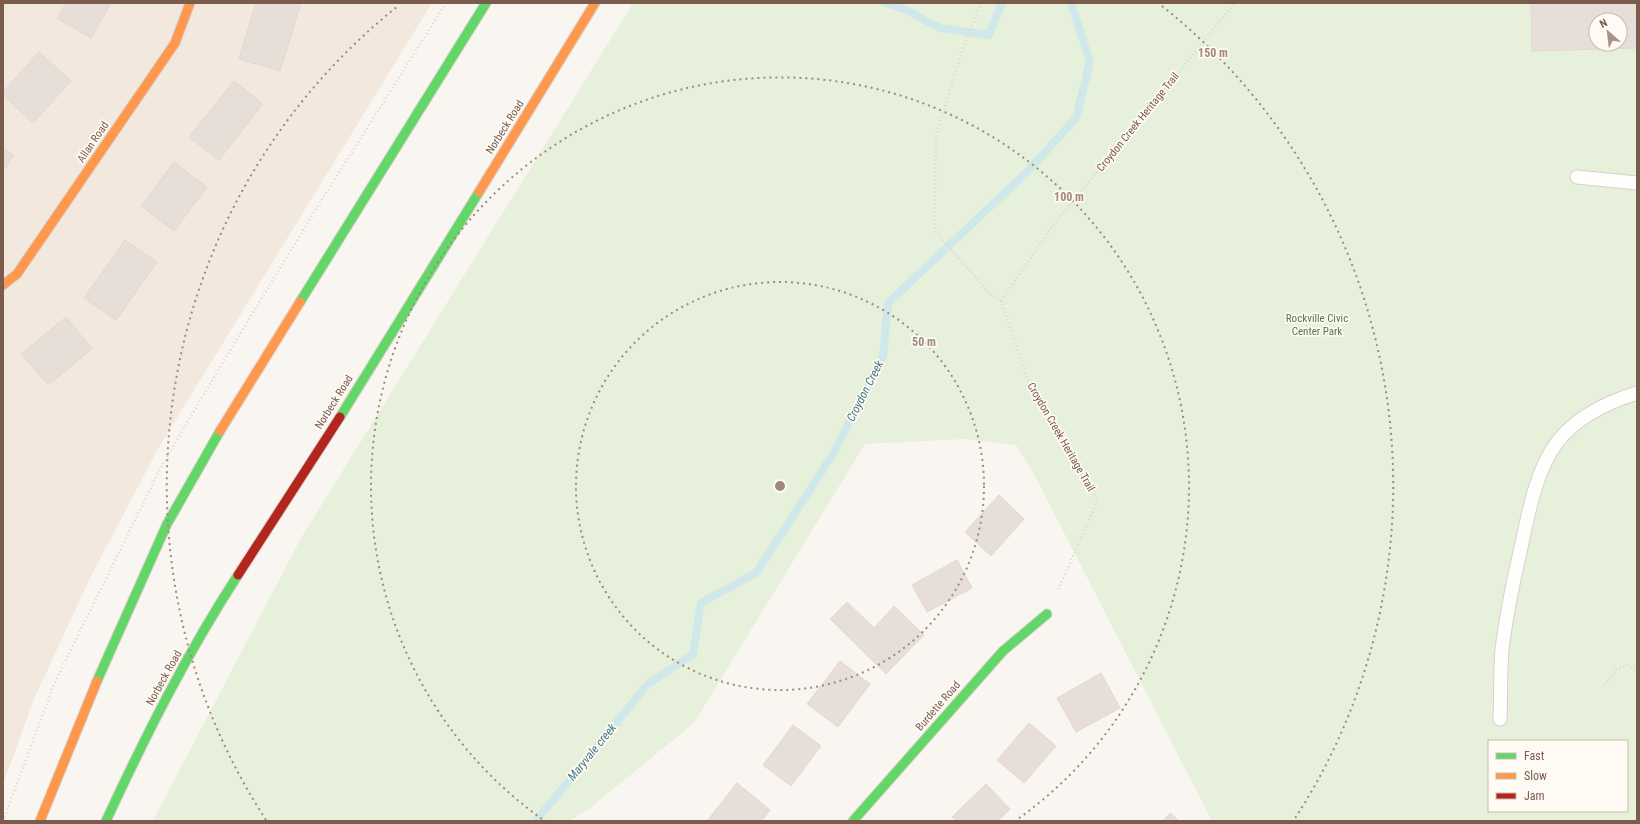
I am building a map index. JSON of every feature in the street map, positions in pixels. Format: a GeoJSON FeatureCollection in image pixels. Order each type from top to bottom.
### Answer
{"type":"FeatureCollection","features":[{"type":"Feature","properties":{"kind":"main road"},"geometry":{"type":"LineString","coordinates":[[40,821],[92,692],[166,524],[213,442],[486,3]]}},
{"type":"Feature","properties":{"kind":"main road","name":"Norbeck Road"},"geometry":{"type":"LineString","coordinates":[[106,821],[138,751],[179,674],[232,584],[352,399],[595,3]]}},
{"type":"Feature","properties":{"kind":"main road","name":"Allan Road"},"geometry":{"type":"LineString","coordinates":[[3,285],[17,274],[175,43],[189,4]]}},
{"type":"Feature","properties":{"kind":"main road","name":"Burdette Road"},"geometry":{"type":"LineString","coordinates":[[853,821],[1003,651],[1047,614]]}},
{"type":"Feature","properties":{"kind":"lane"},"geometry":{"type":"LineString","coordinates":[[1577,177],[1637,183]]}},
{"type":"Feature","properties":{"kind":"lane"},"geometry":{"type":"LineString","coordinates":[[1500,720],[1502,651],[1510,601],[1533,492],[1550,451],[1559,440],[1590,413],[1637,393]]}},
{"type":"Feature","properties":{"kind":"path"},"geometry":{"type":"LineString","coordinates":[[981,3],[962,51],[936,136],[934,230],[991,295],[1001,301]]}},
{"type":"Feature","properties":{"kind":"path","name":"Croydon Creek Heritage Trail"},"geometry":{"type":"LineString","coordinates":[[1047,614],[1098,500],[1031,388],[1001,301],[1052,227],[1235,3]]}},
{"type":"Feature","properties":{"kind":"path"},"geometry":{"type":"LineString","coordinates":[[1604,685],[1616,669],[1627,665],[1637,671]]}},
{"type":"Feature","properties":{"kind":"shaded area"},"geometry":{"type":"Polygon","coordinates":[[[3,3],[432,3],[159,447],[90,578],[34,699],[3,785],[3,3]]]}},
{"type":"Feature","properties":{"kind":"green space","name":"Rockville Civic Center Park"},"geometry":{"type":"Polygon","coordinates":[[[633,3],[1637,3],[1637,821],[1212,821],[1035,476],[1016,445],[965,439],[865,444],[694,723],[590,808],[570,821],[153,821],[301,538],[633,3]]]}},
{"type":"Feature","properties":{"kind":"building"},"geometry":{"type":"Polygon","coordinates":[[[66,3],[111,3],[91,38],[57,18],[66,3]]]}},
{"type":"Feature","properties":{"kind":"building"},"geometry":{"type":"Polygon","coordinates":[[[256,3],[301,3],[280,71],[239,59],[256,3]]]}},
{"type":"Feature","properties":{"kind":"building"},"geometry":{"type":"Polygon","coordinates":[[[1531,3],[1637,3],[1637,48],[1628,48],[1628,12],[1588,12],[1588,49],[1532,51],[1531,3]]]}},
{"type":"Feature","properties":{"kind":"building"},"geometry":{"type":"Polygon","coordinates":[[[39,52],[71,81],[33,123],[3,95],[3,92],[39,52]]]}},
{"type":"Feature","properties":{"kind":"building"},"geometry":{"type":"Polygon","coordinates":[[[234,81],[263,104],[219,160],[189,137],[234,81]]]}},
{"type":"Feature","properties":{"kind":"building"},"geometry":{"type":"Polygon","coordinates":[[[3,148],[14,155],[3,171],[3,148]]]}},
{"type":"Feature","properties":{"kind":"building"},"geometry":{"type":"Polygon","coordinates":[[[174,162],[207,187],[174,231],[141,206],[174,162]]]}},
{"type":"Feature","properties":{"kind":"building"},"geometry":{"type":"Polygon","coordinates":[[[125,240],[157,262],[116,320],[84,298],[125,240]]]}},
{"type":"Feature","properties":{"kind":"building"},"geometry":{"type":"Polygon","coordinates":[[[66,317],[92,349],[48,385],[21,354],[66,317]]]}},
{"type":"Feature","properties":{"kind":"building"},"geometry":{"type":"Polygon","coordinates":[[[999,495],[1024,519],[991,556],[965,532],[999,495]]]}},
{"type":"Feature","properties":{"kind":"building"},"geometry":{"type":"Polygon","coordinates":[[[957,560],[972,588],[927,612],[912,585],[957,560]]]}},
{"type":"Feature","properties":{"kind":"building"},"geometry":{"type":"Polygon","coordinates":[[[847,602],[874,628],[894,606],[924,635],[886,674],[830,619],[847,602]]]}},
{"type":"Feature","properties":{"kind":"building"},"geometry":{"type":"Polygon","coordinates":[[[840,661],[870,684],[838,727],[807,704],[840,661]]]}},
{"type":"Feature","properties":{"kind":"building"},"geometry":{"type":"Polygon","coordinates":[[[1101,673],[1120,708],[1076,732],[1057,698],[1101,673]]]}},
{"type":"Feature","properties":{"kind":"building"},"geometry":{"type":"Polygon","coordinates":[[[1029,723],[1056,746],[1024,783],[997,760],[1029,723]]]}},
{"type":"Feature","properties":{"kind":"building"},"geometry":{"type":"Polygon","coordinates":[[[793,725],[821,746],[791,786],[763,765],[793,725]]]}},
{"type":"Feature","properties":{"kind":"building"},"geometry":{"type":"Polygon","coordinates":[[[737,783],[770,810],[762,821],[707,821],[737,783]]]}},
{"type":"Feature","properties":{"kind":"building"},"geometry":{"type":"Polygon","coordinates":[[[986,784],[1010,809],[998,821],[956,821],[952,817],[986,784]]]}},
{"type":"Feature","properties":{"kind":"building"},"geometry":{"type":"Polygon","coordinates":[[[1170,813],[1179,821],[1163,821],[1170,813]]]}},
{"type":"Feature","properties":{"kind":"waterway"},"geometry":{"type":"LineString","coordinates":[[886,3],[904,9],[940,28],[989,35],[1002,3]]}},
{"type":"Feature","properties":{"kind":"waterway","name":"Croydon Creek"},"geometry":{"type":"LineString","coordinates":[[536,821],[648,684],[693,654],[701,603],[756,573],[833,454],[883,356],[888,303],[1028,171],[1076,118],[1090,62],[1071,3]]}},
{"type":"Feature","properties":{"kind":"traffic: fast"},"geometry":{"type":"LineString","coordinates":[[300,302],[486,3]]}},
{"type":"Feature","properties":{"kind":"traffic: fast"},"geometry":{"type":"LineString","coordinates":[[340,417],[479,192]]}},
{"type":"Feature","properties":{"kind":"traffic: fast"},"geometry":{"type":"LineString","coordinates":[[97,681],[167,524],[220,431]]}},
{"type":"Feature","properties":{"kind":"traffic: fast"},"geometry":{"type":"LineString","coordinates":[[106,821],[136,758],[184,665],[238,575]]}},
{"type":"Feature","properties":{"kind":"traffic: fast"},"geometry":{"type":"LineString","coordinates":[[853,821],[1003,651],[1047,614]]}},
{"type":"Feature","properties":{"kind":"traffic: slow"},"geometry":{"type":"LineString","coordinates":[[3,285],[17,274],[175,43],[190,3]]}},
{"type":"Feature","properties":{"kind":"traffic: slow"},"geometry":{"type":"LineString","coordinates":[[479,192],[595,3]]}},
{"type":"Feature","properties":{"kind":"traffic: slow"},"geometry":{"type":"LineString","coordinates":[[220,431],[300,302]]}},
{"type":"Feature","properties":{"kind":"traffic: slow"},"geometry":{"type":"LineString","coordinates":[[40,821],[97,681]]}},
{"type":"Feature","properties":{"kind":"traffic: jam"},"geometry":{"type":"LineString","coordinates":[[238,575],[340,417]]}},
{"type":"Feature","properties":{"kind":"water label","name":"Maryvale creek"},"geometry":{"type":"Point","coordinates":[592,752]}}]}
